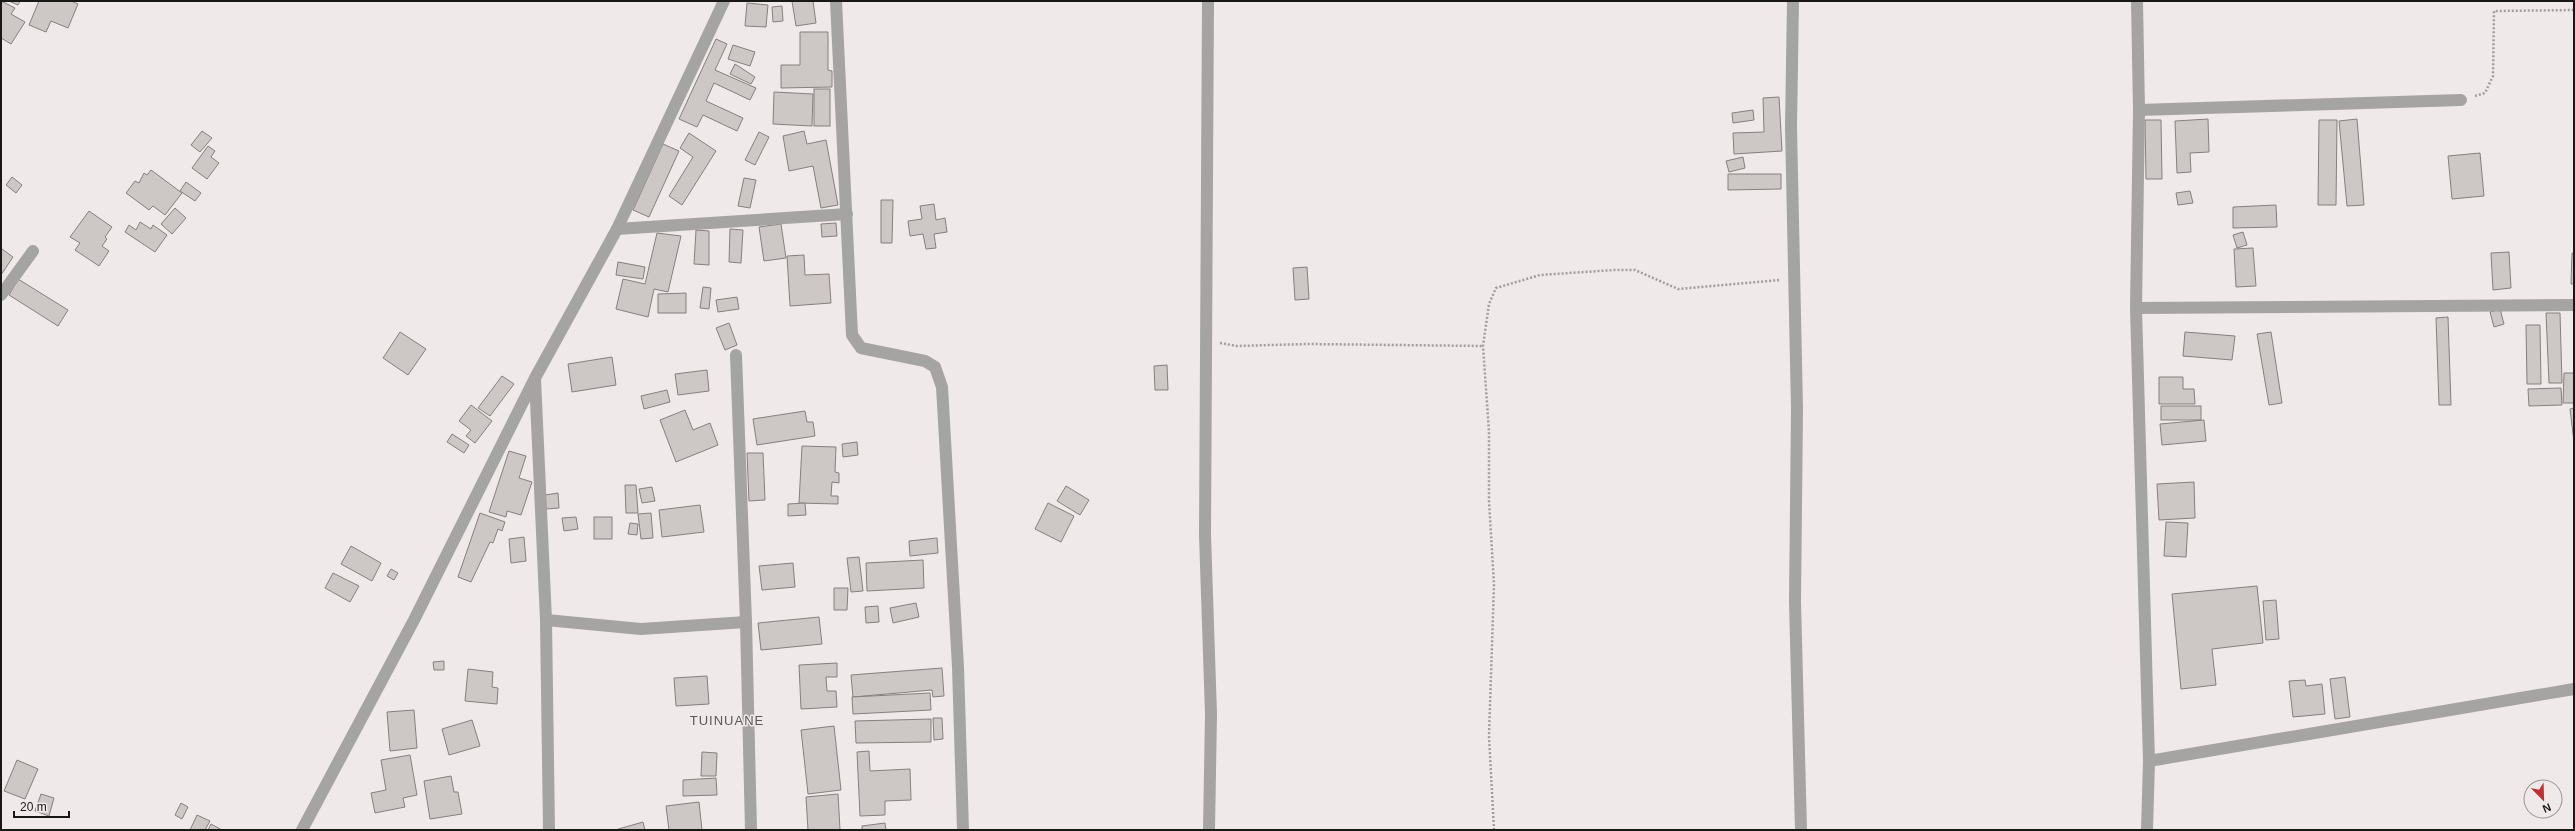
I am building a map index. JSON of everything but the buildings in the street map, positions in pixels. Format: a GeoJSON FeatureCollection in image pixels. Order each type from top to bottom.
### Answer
{"type":"FeatureCollection","features":[{"type":"Feature","properties":{"kind":"street"},"geometry":{"type":"LineString","coordinates":[[302,830],[414,620],[535,378],[617,230],[724,1]]}},
{"type":"Feature","properties":{"kind":"street"},"geometry":{"type":"LineString","coordinates":[[836,1],[852,335],[860,348],[925,361],[935,368],[942,386],[958,667],[963,830]]}},
{"type":"Feature","properties":{"kind":"street"},"geometry":{"type":"LineString","coordinates":[[1208,1],[1205,535],[1211,714],[1209,830]]}},
{"type":"Feature","properties":{"kind":"street"},"geometry":{"type":"LineString","coordinates":[[1793,1],[1791,127],[1797,408],[1795,602],[1801,830]]}},
{"type":"Feature","properties":{"kind":"street"},"geometry":{"type":"LineString","coordinates":[[2136,1],[2139,110],[2136,308],[2149,761],[2147,830]]}},
{"type":"Feature","properties":{"kind":"street"},"geometry":{"type":"LineString","coordinates":[[2139,110],[2461,100]]}},
{"type":"Feature","properties":{"kind":"street"},"geometry":{"type":"LineString","coordinates":[[617,230],[847,214]]}},
{"type":"Feature","properties":{"kind":"street"},"geometry":{"type":"LineString","coordinates":[[1,295],[33,251]]}},
{"type":"Feature","properties":{"kind":"street"},"geometry":{"type":"LineString","coordinates":[[2136,308],[2574,305]]}},
{"type":"Feature","properties":{"kind":"street"},"geometry":{"type":"LineString","coordinates":[[736,354],[746,622],[751,830]]}},
{"type":"Feature","properties":{"kind":"street"},"geometry":{"type":"LineString","coordinates":[[535,378],[546,620],[548,830]]}},
{"type":"Feature","properties":{"kind":"street"},"geometry":{"type":"LineString","coordinates":[[546,620],[641,629],[746,622]]}},
{"type":"Feature","properties":{"kind":"street"},"geometry":{"type":"LineString","coordinates":[[2149,761],[2574,689]]}},
{"type":"Feature","properties":{"kind":"path"},"geometry":{"type":"LineString","coordinates":[[2461,100],[2485,93],[2493,76],[2494,11],[2574,10]]}},
{"type":"Feature","properties":{"kind":"path"},"geometry":{"type":"LineString","coordinates":[[1494,830],[1489,736],[1494,646],[1494,584],[1488,501],[1490,432],[1483,346],[1489,304],[1496,288],[1540,275],[1635,270],[1678,289],[1795,279]]}},
{"type":"Feature","properties":{"kind":"path"},"geometry":{"type":"LineString","coordinates":[[1206,341],[1237,346],[1307,344],[1483,346]]}},
{"type":"Feature","properties":{"kind":"district","name":"TUINUANE"},"geometry":{"type":"Point","coordinates":[727,720]}}]}
